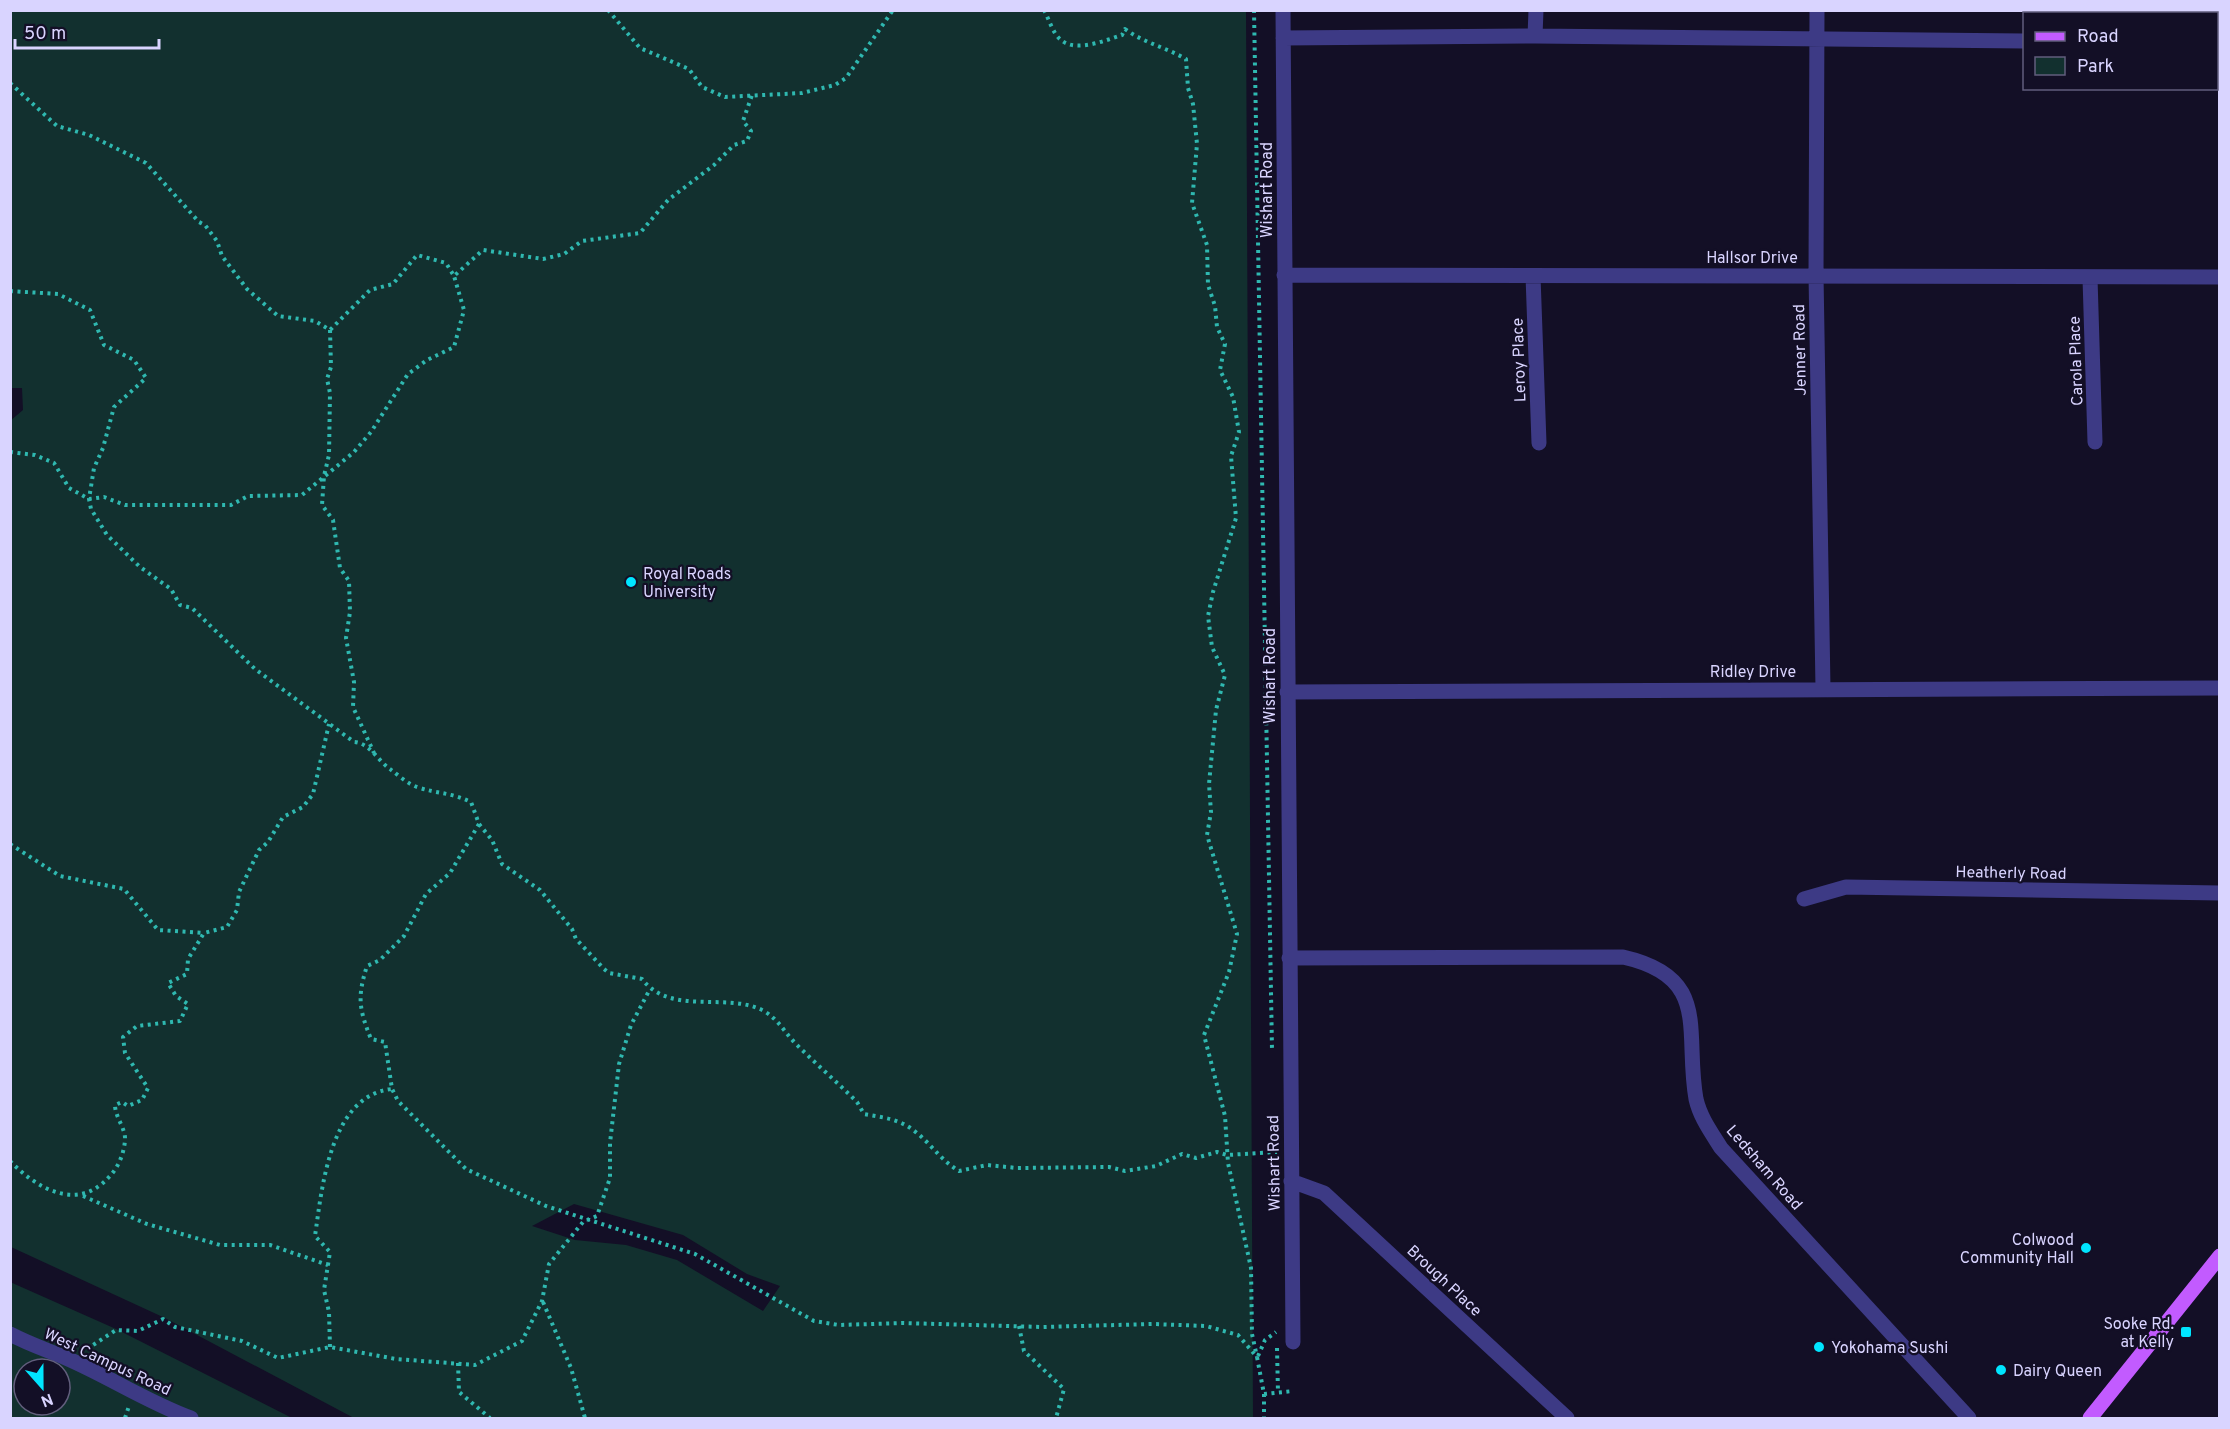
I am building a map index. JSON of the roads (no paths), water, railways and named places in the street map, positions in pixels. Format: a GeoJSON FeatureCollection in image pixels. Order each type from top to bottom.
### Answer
{"type":"FeatureCollection","features":[{"type":"Feature","properties":{"kind":"main road"},"geometry":{"type":"LineString","coordinates":[[2090,1419],[2220,1256]]}},
{"type":"Feature","properties":{"kind":"street","name":"Wishart Road"},"geometry":{"type":"LineString","coordinates":[[1283,10],[1293,1342]]}},
{"type":"Feature","properties":{"kind":"street"},"geometry":{"type":"LineString","coordinates":[[1535,36],[1536,10]]}},
{"type":"Feature","properties":{"kind":"street","name":"Jenner Road"},"geometry":{"type":"LineString","coordinates":[[1817,10],[1816,275],[1823,688]]}},
{"type":"Feature","properties":{"kind":"street"},"geometry":{"type":"LineString","coordinates":[[1283,38],[1535,36],[2023,41]]}},
{"type":"Feature","properties":{"kind":"street","name":"Hallsor Drive"},"geometry":{"type":"LineString","coordinates":[[1284,275],[2220,277]]}},
{"type":"Feature","properties":{"kind":"street","name":"Leroy Place"},"geometry":{"type":"LineString","coordinates":[[1533,276],[1539,443]]}},
{"type":"Feature","properties":{"kind":"street","name":"Carola Place"},"geometry":{"type":"LineString","coordinates":[[2090,278],[2095,442]]}},
{"type":"Feature","properties":{"kind":"street","name":"Ridley Drive"},"geometry":{"type":"LineString","coordinates":[[1287,692],[2220,688]]}},
{"type":"Feature","properties":{"kind":"street","name":"Heatherly Road"},"geometry":{"type":"LineString","coordinates":[[1804,899],[1846,887],[2220,893]]}},
{"type":"Feature","properties":{"kind":"street","name":"Ledsham Road"},"geometry":{"type":"LineString","coordinates":[[1289,958],[1623,957],[1649,963],[1667,974],[1682,991],[1690,1014],[1696,1099],[1703,1119],[1721,1148],[1969,1419]]}},
{"type":"Feature","properties":{"kind":"street","name":"Brough Place"},"geometry":{"type":"LineString","coordinates":[[1291,1180],[1324,1193],[1567,1419]]}},
{"type":"Feature","properties":{"kind":"street","name":"West Campus Road"},"geometry":{"type":"LineString","coordinates":[[10,1334],[34,1347],[66,1358],[158,1406],[191,1419]]}},
{"type":"Feature","properties":{"kind":"place","name":"Royal Roads University"},"geometry":{"type":"Point","coordinates":[631,582]}},
{"type":"Feature","properties":{"kind":"place","name":"Colwood Community Hall"},"geometry":{"type":"Point","coordinates":[2086,1248]}},
{"type":"Feature","properties":{"kind":"place","name":"Sooke Rd. at Kelly"},"geometry":{"type":"Point","coordinates":[2186,1332]}},
{"type":"Feature","properties":{"kind":"place","name":"Yokohama Sushi"},"geometry":{"type":"Point","coordinates":[1819,1347]}},
{"type":"Feature","properties":{"kind":"place","name":"Dairy Queen"},"geometry":{"type":"Point","coordinates":[2001,1370]}}]}
